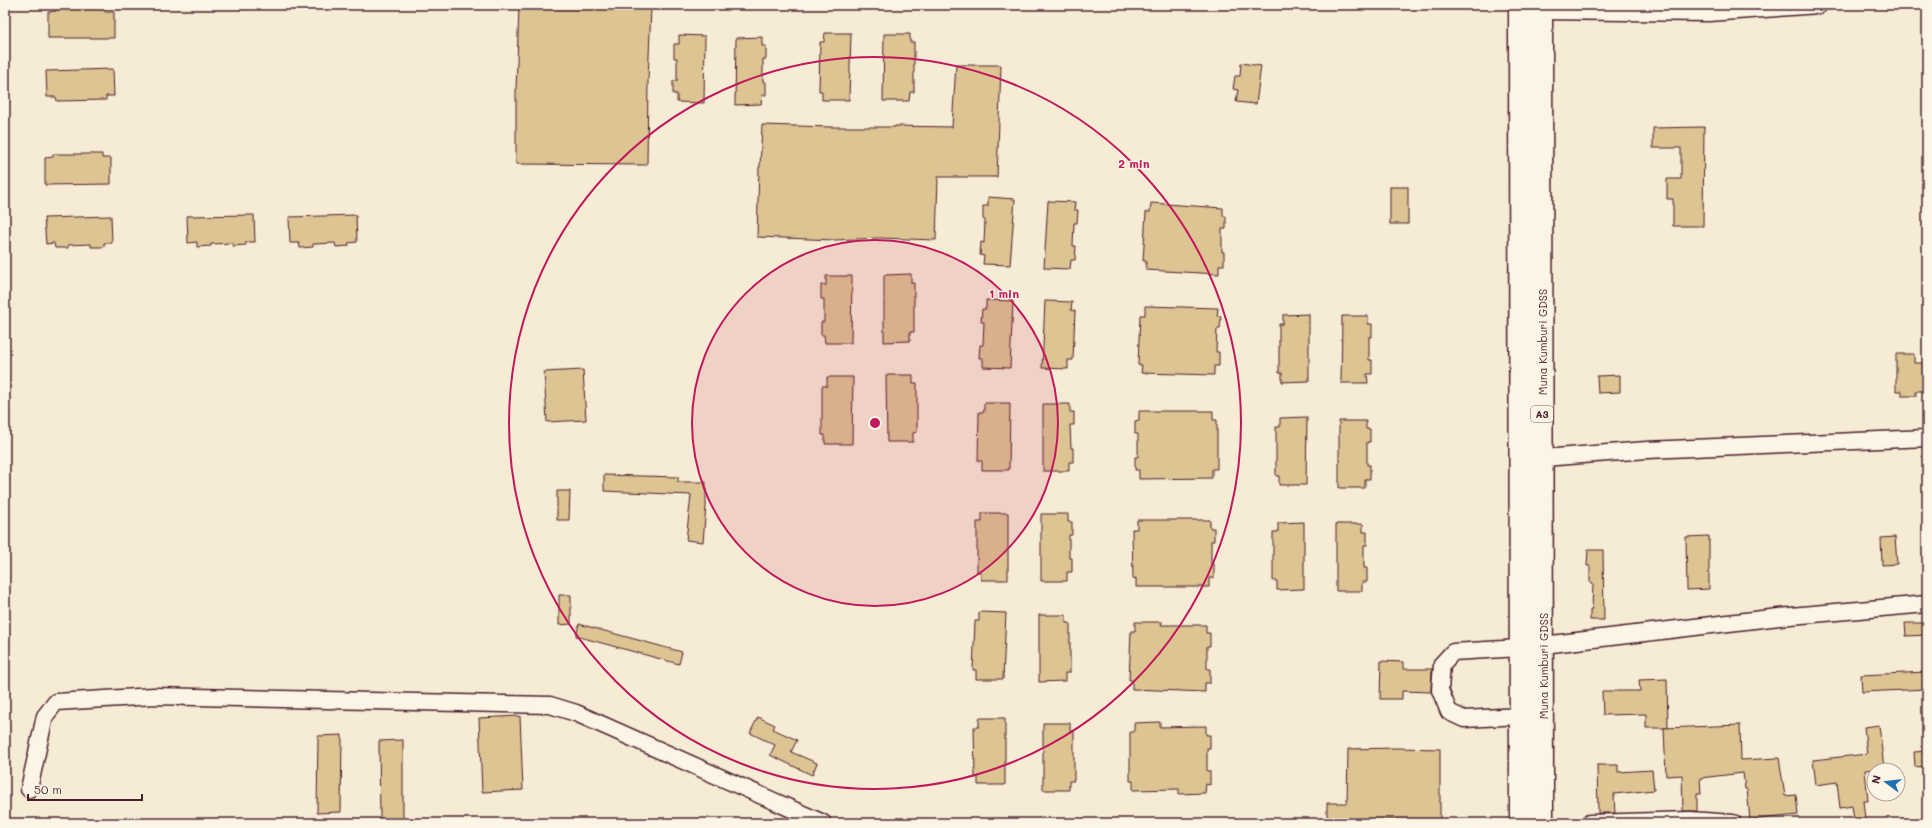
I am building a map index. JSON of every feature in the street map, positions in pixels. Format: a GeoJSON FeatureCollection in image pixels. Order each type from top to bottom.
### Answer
{"type":"FeatureCollection","features":[{"type":"Feature","properties":{"kind":"highway","name":"Muna Kumburi GDSS"},"geometry":{"type":"LineString","coordinates":[[1520,5],[1521,823]]}},
{"type":"Feature","properties":{"kind":"highway","name":"Muna Kumburi GDSS"},"geometry":{"type":"LineString","coordinates":[[1541,8],[1543,458],[1542,823]]}},
{"type":"Feature","properties":{"kind":"street"},"geometry":{"type":"LineString","coordinates":[[1541,8],[1709,13],[1813,5]]}},
{"type":"Feature","properties":{"kind":"street"},"geometry":{"type":"LineString","coordinates":[[1543,458],[1647,450],[1927,438]]}},
{"type":"Feature","properties":{"kind":"street"},"geometry":{"type":"LineString","coordinates":[[1543,645],[1779,617],[1927,604]]}},
{"type":"Feature","properties":{"kind":"street"},"geometry":{"type":"LineString","coordinates":[[1520,648],[1453,652],[1442,664],[1440,690],[1449,712],[1464,719],[1521,716]]}},
{"type":"Feature","properties":{"kind":"street"},"geometry":{"type":"LineString","coordinates":[[29,789],[45,716],[56,702],[154,696],[550,705],[576,713],[823,823]]}},
{"type":"Feature","properties":{"kind":"street"},"geometry":{"type":"LineString","coordinates":[[1589,823],[1690,820],[1733,823]]}},
{"type":"Feature","properties":{"kind":"building"},"geometry":{"type":"Polygon","coordinates":[[[519,7],[651,7],[647,165],[516,164],[516,90],[519,7]]]}},
{"type":"Feature","properties":{"kind":"building"},"geometry":{"type":"Polygon","coordinates":[[[56,8],[105,8],[105,12],[114,12],[114,38],[48,38],[48,12],[56,11],[56,8]]]}},
{"type":"Feature","properties":{"kind":"building"},"geometry":{"type":"Polygon","coordinates":[[[825,33],[851,33],[849,100],[822,100],[822,91],[819,91],[820,42],[824,42],[825,33]]]}},
{"type":"Feature","properties":{"kind":"building"},"geometry":{"type":"Polygon","coordinates":[[[884,34],[910,34],[910,42],[914,42],[914,92],[910,92],[909,101],[883,101],[884,34]]]}},
{"type":"Feature","properties":{"kind":"building"},"geometry":{"type":"Polygon","coordinates":[[[679,35],[705,36],[704,103],[677,102],[677,94],[673,94],[673,81],[677,81],[677,58],[674,58],[674,44],[679,44],[679,35]]]}},
{"type":"Feature","properties":{"kind":"building"},"geometry":{"type":"Polygon","coordinates":[[[762,37],[762,46],[766,46],[766,59],[763,59],[763,82],[766,82],[766,95],[762,95],[761,104],[735,105],[736,38],[762,37]]]}},
{"type":"Feature","properties":{"kind":"building"},"geometry":{"type":"Polygon","coordinates":[[[1241,63],[1261,66],[1256,104],[1236,102],[1238,90],[1233,89],[1235,76],[1240,76],[1241,63]]]}},
{"type":"Feature","properties":{"kind":"building"},"geometry":{"type":"Polygon","coordinates":[[[956,65],[1001,65],[997,177],[938,177],[936,240],[879,238],[835,240],[757,237],[762,125],[831,127],[952,127],[956,65]]]}},
{"type":"Feature","properties":{"kind":"building"},"geometry":{"type":"Polygon","coordinates":[[[113,69],[114,96],[106,96],[106,100],[57,101],[56,97],[47,97],[46,71],[113,69]]]}},
{"type":"Feature","properties":{"kind":"building"},"geometry":{"type":"Polygon","coordinates":[[[1704,127],[1703,226],[1673,226],[1673,199],[1667,199],[1667,179],[1681,179],[1681,148],[1653,148],[1653,128],[1704,127]]]}},
{"type":"Feature","properties":{"kind":"building"},"geometry":{"type":"Polygon","coordinates":[[[53,154],[102,154],[102,158],[111,158],[111,184],[45,185],[45,158],[53,157],[53,154]]]}},
{"type":"Feature","properties":{"kind":"building"},"geometry":{"type":"Polygon","coordinates":[[[1390,187],[1408,187],[1408,224],[1390,224],[1390,187]]]}},
{"type":"Feature","properties":{"kind":"building"},"geometry":{"type":"Polygon","coordinates":[[[988,197],[1015,199],[1010,265],[983,264],[984,256],[980,255],[981,242],[984,243],[985,220],[983,219],[983,206],[988,206],[988,197]]]}},
{"type":"Feature","properties":{"kind":"building"},"geometry":{"type":"Polygon","coordinates":[[[1048,201],[1075,202],[1074,210],[1078,210],[1077,223],[1074,223],[1073,246],[1076,246],[1075,260],[1071,260],[1070,269],[1044,268],[1048,201]]]}},
{"type":"Feature","properties":{"kind":"building"},"geometry":{"type":"Polygon","coordinates":[[[1151,203],[1223,208],[1223,216],[1226,216],[1226,229],[1222,229],[1222,252],[1224,252],[1224,265],[1219,265],[1219,274],[1146,270],[1146,261],[1143,261],[1146,212],[1150,212],[1151,203]]]}},
{"type":"Feature","properties":{"kind":"building"},"geometry":{"type":"Polygon","coordinates":[[[254,215],[255,242],[246,242],[246,245],[233,246],[233,243],[211,244],[211,246],[197,247],[197,242],[188,243],[187,216],[254,215]]]}},
{"type":"Feature","properties":{"kind":"building"},"geometry":{"type":"Polygon","coordinates":[[[356,215],[357,242],[348,243],[349,246],[336,247],[335,243],[313,244],[313,247],[300,248],[299,243],[290,243],[289,217],[356,215]]]}},
{"type":"Feature","properties":{"kind":"building"},"geometry":{"type":"Polygon","coordinates":[[[111,216],[112,243],[104,243],[104,247],[91,247],[91,244],[68,245],[68,248],[55,248],[54,243],[46,244],[44,218],[111,216]]]}},
{"type":"Feature","properties":{"kind":"building"},"geometry":{"type":"Polygon","coordinates":[[[911,274],[911,283],[914,283],[914,332],[910,332],[910,341],[884,342],[884,275],[911,274]]]}},
{"type":"Feature","properties":{"kind":"building"},"geometry":{"type":"Polygon","coordinates":[[[826,276],[852,276],[851,343],[825,343],[824,335],[821,335],[821,322],[824,322],[824,299],[821,299],[821,285],[826,285],[826,276]]]}},
{"type":"Feature","properties":{"kind":"building"},"geometry":{"type":"Polygon","coordinates":[[[986,300],[1013,301],[1010,368],[983,367],[983,358],[979,358],[980,345],[983,345],[984,322],[981,322],[982,309],[986,309],[986,300]]]}},
{"type":"Feature","properties":{"kind":"building"},"geometry":{"type":"Polygon","coordinates":[[[1045,301],[1072,302],[1071,310],[1075,311],[1073,360],[1068,360],[1068,369],[1042,368],[1045,301]]]}},
{"type":"Feature","properties":{"kind":"building"},"geometry":{"type":"Polygon","coordinates":[[[1145,306],[1218,308],[1217,316],[1221,316],[1220,329],[1217,329],[1216,352],[1219,352],[1219,366],[1214,366],[1214,375],[1141,373],[1142,365],[1138,365],[1140,315],[1145,315],[1145,306]]]}},
{"type":"Feature","properties":{"kind":"building"},"geometry":{"type":"Polygon","coordinates":[[[1309,314],[1309,381],[1282,382],[1282,373],[1279,373],[1279,324],[1283,324],[1283,315],[1309,314]]]}},
{"type":"Feature","properties":{"kind":"building"},"geometry":{"type":"Polygon","coordinates":[[[1342,316],[1368,316],[1368,324],[1372,324],[1372,337],[1369,337],[1369,360],[1372,360],[1372,374],[1367,374],[1368,383],[1341,383],[1342,316]]]}},
{"type":"Feature","properties":{"kind":"building"},"geometry":{"type":"Polygon","coordinates":[[[1896,354],[1914,354],[1914,363],[1923,363],[1923,391],[1916,391],[1916,396],[1902,396],[1902,391],[1896,391],[1896,354]]]}},
{"type":"Feature","properties":{"kind":"building"},"geometry":{"type":"Polygon","coordinates":[[[583,370],[586,420],[547,422],[544,372],[583,370]]]}},
{"type":"Feature","properties":{"kind":"building"},"geometry":{"type":"Polygon","coordinates":[[[886,375],[913,375],[913,383],[917,383],[917,432],[913,433],[913,442],[887,442],[886,375]]]}},
{"type":"Feature","properties":{"kind":"building"},"geometry":{"type":"Polygon","coordinates":[[[1620,375],[1620,392],[1598,393],[1597,376],[1620,375]]]}},
{"type":"Feature","properties":{"kind":"building"},"geometry":{"type":"Polygon","coordinates":[[[827,377],[853,377],[852,444],[825,444],[825,435],[822,435],[822,386],[827,386],[827,377]]]}},
{"type":"Feature","properties":{"kind":"building"},"geometry":{"type":"Polygon","coordinates":[[[984,403],[1010,403],[1009,470],[982,470],[982,461],[978,461],[979,412],[984,412],[984,403]]]}},
{"type":"Feature","properties":{"kind":"building"},"geometry":{"type":"Polygon","coordinates":[[[1043,404],[1070,404],[1070,412],[1074,412],[1074,425],[1070,425],[1073,462],[1069,462],[1069,471],[1043,471],[1043,404]]]}},
{"type":"Feature","properties":{"kind":"building"},"geometry":{"type":"Polygon","coordinates":[[[1139,411],[1213,411],[1213,420],[1217,420],[1217,469],[1212,469],[1212,478],[1139,479],[1139,470],[1135,470],[1135,457],[1138,457],[1138,434],[1135,434],[1135,421],[1139,420],[1139,411]]]}},
{"type":"Feature","properties":{"kind":"building"},"geometry":{"type":"Polygon","coordinates":[[[1307,417],[1306,485],[1279,485],[1279,476],[1276,476],[1276,427],[1280,427],[1280,418],[1307,417]]]}},
{"type":"Feature","properties":{"kind":"building"},"geometry":{"type":"Polygon","coordinates":[[[1339,421],[1366,421],[1366,429],[1370,429],[1370,442],[1367,442],[1367,465],[1370,465],[1370,479],[1365,479],[1365,488],[1339,488],[1339,421]]]}},
{"type":"Feature","properties":{"kind":"building"},"geometry":{"type":"Polygon","coordinates":[[[604,475],[678,477],[678,482],[706,482],[703,542],[686,540],[691,495],[604,491],[604,475]]]}},
{"type":"Feature","properties":{"kind":"building"},"geometry":{"type":"Polygon","coordinates":[[[557,491],[570,491],[569,520],[557,520],[557,491]]]}},
{"type":"Feature","properties":{"kind":"building"},"geometry":{"type":"Polygon","coordinates":[[[982,513],[1008,513],[1008,580],[981,580],[981,572],[977,572],[977,522],[982,522],[982,513]]]}},
{"type":"Feature","properties":{"kind":"building"},"geometry":{"type":"Polygon","coordinates":[[[1041,514],[1068,514],[1068,522],[1072,522],[1072,535],[1069,535],[1069,558],[1072,558],[1072,572],[1067,572],[1067,581],[1041,581],[1041,514]]]}},
{"type":"Feature","properties":{"kind":"building"},"geometry":{"type":"Polygon","coordinates":[[[1137,520],[1210,520],[1210,528],[1214,528],[1214,541],[1211,541],[1211,564],[1214,564],[1214,578],[1209,578],[1209,587],[1136,587],[1136,578],[1133,579],[1132,529],[1137,529],[1137,520]]]}},
{"type":"Feature","properties":{"kind":"building"},"geometry":{"type":"Polygon","coordinates":[[[1304,522],[1304,589],[1277,590],[1277,581],[1273,581],[1273,532],[1278,532],[1278,523],[1304,522]]]}},
{"type":"Feature","properties":{"kind":"building"},"geometry":{"type":"Polygon","coordinates":[[[1336,524],[1363,524],[1363,532],[1367,532],[1367,545],[1364,545],[1364,568],[1367,568],[1367,582],[1362,582],[1362,591],[1336,591],[1336,524]]]}},
{"type":"Feature","properties":{"kind":"building"},"geometry":{"type":"Polygon","coordinates":[[[1709,536],[1709,589],[1687,590],[1686,537],[1709,536]]]}},
{"type":"Feature","properties":{"kind":"building"},"geometry":{"type":"Polygon","coordinates":[[[1895,537],[1897,564],[1882,565],[1881,538],[1895,537]]]}},
{"type":"Feature","properties":{"kind":"building"},"geometry":{"type":"Polygon","coordinates":[[[1588,550],[1603,550],[1604,620],[1590,620],[1593,583],[1590,582],[1590,566],[1587,566],[1588,550]]]}},
{"type":"Feature","properties":{"kind":"building"},"geometry":{"type":"Polygon","coordinates":[[[559,595],[571,595],[571,624],[559,625],[559,595]]]}},
{"type":"Feature","properties":{"kind":"building"},"geometry":{"type":"Polygon","coordinates":[[[979,612],[1006,613],[1003,679],[976,679],[976,670],[973,670],[975,621],[979,621],[979,612]]]}},
{"type":"Feature","properties":{"kind":"building"},"geometry":{"type":"Polygon","coordinates":[[[1039,615],[1066,615],[1066,623],[1070,623],[1070,673],[1065,673],[1065,681],[1039,682],[1039,615]]]}},
{"type":"Feature","properties":{"kind":"building"},"geometry":{"type":"Polygon","coordinates":[[[1135,622],[1162,622],[1161,625],[1206,625],[1206,633],[1210,633],[1210,646],[1207,646],[1207,669],[1210,669],[1210,683],[1205,683],[1205,692],[1132,689],[1132,680],[1129,680],[1131,631],[1135,631],[1135,622]]]}},
{"type":"Feature","properties":{"kind":"building"},"geometry":{"type":"Polygon","coordinates":[[[1905,623],[1927,623],[1927,635],[1906,636],[1905,623]]]}},
{"type":"Feature","properties":{"kind":"building"},"geometry":{"type":"Polygon","coordinates":[[[579,624],[682,652],[679,664],[576,636],[579,624]]]}},
{"type":"Feature","properties":{"kind":"building"},"geometry":{"type":"Polygon","coordinates":[[[1381,661],[1403,662],[1403,669],[1432,669],[1431,692],[1402,691],[1402,699],[1380,699],[1381,661]]]}},
{"type":"Feature","properties":{"kind":"building"},"geometry":{"type":"Polygon","coordinates":[[[1927,672],[1927,689],[1862,692],[1861,675],[1927,672]]]}},
{"type":"Feature","properties":{"kind":"building"},"geometry":{"type":"Polygon","coordinates":[[[1667,679],[1668,728],[1646,728],[1646,714],[1603,715],[1602,691],[1640,691],[1639,680],[1667,679]]]}},
{"type":"Feature","properties":{"kind":"building"},"geometry":{"type":"Polygon","coordinates":[[[520,716],[523,790],[482,792],[479,718],[520,716]]]}},
{"type":"Feature","properties":{"kind":"building"},"geometry":{"type":"Polygon","coordinates":[[[758,717],[775,725],[773,729],[797,740],[791,752],[817,763],[812,775],[770,755],[775,745],[750,733],[758,717]]]}},
{"type":"Feature","properties":{"kind":"building"},"geometry":{"type":"Polygon","coordinates":[[[979,718],[1005,718],[1005,785],[978,785],[978,777],[975,777],[974,727],[979,727],[979,718]]]}},
{"type":"Feature","properties":{"kind":"building"},"geometry":{"type":"Polygon","coordinates":[[[1160,722],[1160,727],[1206,726],[1206,735],[1210,735],[1210,748],[1207,748],[1207,771],[1210,771],[1210,785],[1206,784],[1205,793],[1179,794],[1179,789],[1133,790],[1133,781],[1130,781],[1130,732],[1134,732],[1134,723],[1160,722]]]}},
{"type":"Feature","properties":{"kind":"building"},"geometry":{"type":"Polygon","coordinates":[[[1043,723],[1070,723],[1070,731],[1074,731],[1074,781],[1069,781],[1069,790],[1043,790],[1043,723]]]}},
{"type":"Feature","properties":{"kind":"building"},"geometry":{"type":"Polygon","coordinates":[[[1740,725],[1741,760],[1779,758],[1785,796],[1796,795],[1798,815],[1750,820],[1747,789],[1745,789],[1743,773],[1700,778],[1701,794],[1697,794],[1697,811],[1683,811],[1682,775],[1666,776],[1664,728],[1740,725]]]}},
{"type":"Feature","properties":{"kind":"building"},"geometry":{"type":"Polygon","coordinates":[[[1879,725],[1883,762],[1866,762],[1866,801],[1863,801],[1865,819],[1854,820],[1852,806],[1840,808],[1837,782],[1816,785],[1813,760],[1867,754],[1864,727],[1879,725]]]}},
{"type":"Feature","properties":{"kind":"building"},"geometry":{"type":"Polygon","coordinates":[[[342,735],[341,812],[317,813],[318,736],[342,735]]]}},
{"type":"Feature","properties":{"kind":"building"},"geometry":{"type":"Polygon","coordinates":[[[403,740],[403,820],[380,820],[379,741],[403,740]]]}},
{"type":"Feature","properties":{"kind":"building"},"geometry":{"type":"Polygon","coordinates":[[[1348,749],[1440,749],[1440,820],[1327,820],[1327,803],[1347,803],[1348,749]]]}},
{"type":"Feature","properties":{"kind":"building"},"geometry":{"type":"Polygon","coordinates":[[[1927,751],[1927,766],[1915,767],[1914,752],[1927,751]]]}},
{"type":"Feature","properties":{"kind":"building"},"geometry":{"type":"Polygon","coordinates":[[[1597,765],[1618,765],[1618,772],[1652,770],[1654,790],[1614,794],[1615,813],[1598,813],[1597,765]]]}}]}
